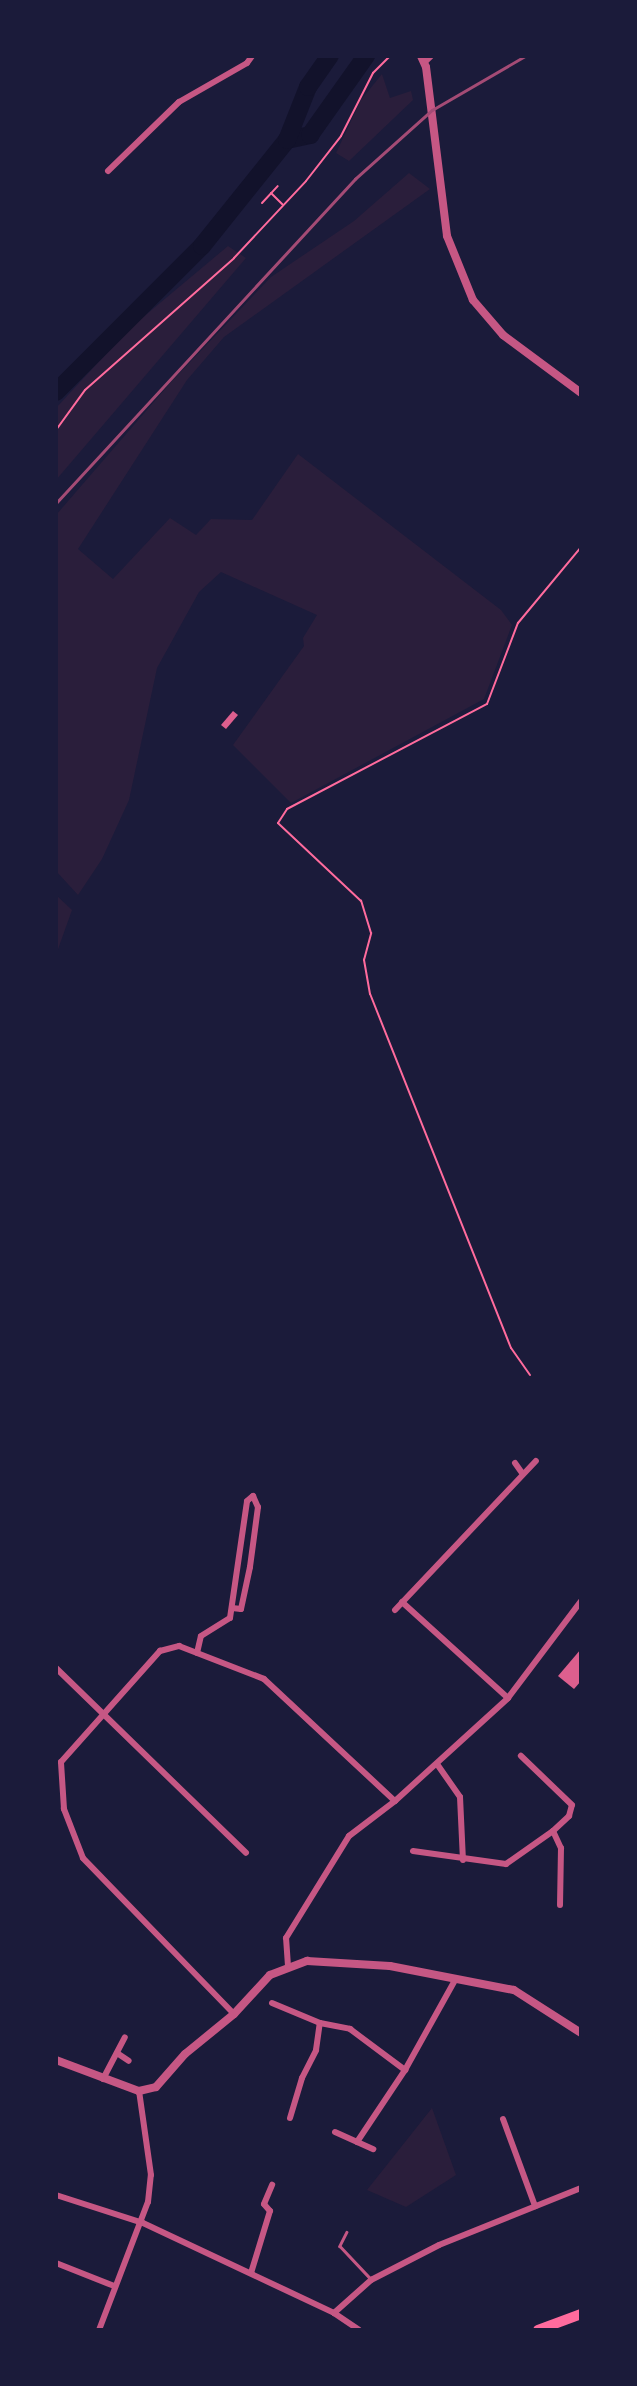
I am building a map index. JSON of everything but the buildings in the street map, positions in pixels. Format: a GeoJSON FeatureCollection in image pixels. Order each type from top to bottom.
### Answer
{"type":"FeatureCollection","features":[{"type":"Feature","properties":{"kind":"main road"},"geometry":{"type":"LineString","coordinates":[[538,2330],[581,2314]]}},
{"type":"Feature","properties":{"kind":"street"},"geometry":{"type":"LineString","coordinates":[[108,171],[179,103],[247,64],[253,56]]}},
{"type":"Feature","properties":{"kind":"street"},"geometry":{"type":"LineString","coordinates":[[426,58],[439,194],[447,236],[468,289],[503,335],[581,393]]}},
{"type":"Feature","properties":{"kind":"street"},"geometry":{"type":"LineString","coordinates":[[395,1610],[536,1461]]}},
{"type":"Feature","properties":{"kind":"street"},"geometry":{"type":"LineString","coordinates":[[515,1463],[522,1473]]}},
{"type":"Feature","properties":{"kind":"street"},"geometry":{"type":"LineString","coordinates":[[197,1653],[201,1636],[230,1618],[236,1560],[247,1501],[253,1496],[258,1507],[250,1567],[241,1609],[232,1608]]}},
{"type":"Feature","properties":{"kind":"street"},"geometry":{"type":"LineString","coordinates":[[236,1560],[250,1567]]}},
{"type":"Feature","properties":{"kind":"street"},"geometry":{"type":"LineString","coordinates":[[288,1966],[286,1938],[349,1836],[395,1801],[508,1698],[581,1601]]}},
{"type":"Feature","properties":{"kind":"street"},"geometry":{"type":"LineString","coordinates":[[402,1602],[508,1698]]}},
{"type":"Feature","properties":{"kind":"street"},"geometry":{"type":"LineString","coordinates":[[234,2014],[83,1858],[64,1809],[61,1762],[106,1717],[160,1651],[179,1646],[264,1679],[395,1801]]}},
{"type":"Feature","properties":{"kind":"street"},"geometry":{"type":"LineString","coordinates":[[56,1668],[246,1853]]}},
{"type":"Feature","properties":{"kind":"street"},"geometry":{"type":"LineString","coordinates":[[413,1851],[506,1864],[553,1831],[569,1816],[572,1805],[521,1756]]}},
{"type":"Feature","properties":{"kind":"street"},"geometry":{"type":"LineString","coordinates":[[437,1764],[454,1786],[464,1809],[463,1860]]}},
{"type":"Feature","properties":{"kind":"street"},"geometry":{"type":"LineString","coordinates":[[56,1809],[64,1809]]}},
{"type":"Feature","properties":{"kind":"street"},"geometry":{"type":"LineString","coordinates":[[553,1831],[561,1848],[560,1905]]}},
{"type":"Feature","properties":{"kind":"street"},"geometry":{"type":"LineString","coordinates":[[56,2060],[139,2091],[156,2087],[185,2054],[234,2014],[270,1975],[307,1961],[365,1964],[514,1990],[581,2033]]}},
{"type":"Feature","properties":{"kind":"street"},"geometry":{"type":"LineString","coordinates":[[357,2142],[405,2070],[455,1980]]}},
{"type":"Feature","properties":{"kind":"street"},"geometry":{"type":"LineString","coordinates":[[272,2003],[320,2023],[350,2029],[405,2070]]}},
{"type":"Feature","properties":{"kind":"street"},"geometry":{"type":"LineString","coordinates":[[290,2118],[302,2078],[316,2050],[320,2023]]}},
{"type":"Feature","properties":{"kind":"street"},"geometry":{"type":"LineString","coordinates":[[103,2079],[125,2038]]}},
{"type":"Feature","properties":{"kind":"street"},"geometry":{"type":"LineString","coordinates":[[117,2053],[128,2061]]}},
{"type":"Feature","properties":{"kind":"street"},"geometry":{"type":"LineString","coordinates":[[99,2330],[114,2286],[143,2223],[151,2175],[139,2091]]}},
{"type":"Feature","properties":{"kind":"street"},"geometry":{"type":"LineString","coordinates":[[503,2119],[536,2206]]}},
{"type":"Feature","properties":{"kind":"street"},"geometry":{"type":"LineString","coordinates":[[335,2132],[373,2149]]}},
{"type":"Feature","properties":{"kind":"street"},"geometry":{"type":"LineString","coordinates":[[251,2273],[272,2185]]}},
{"type":"Feature","properties":{"kind":"street"},"geometry":{"type":"LineString","coordinates":[[334,2313],[371,2280],[439,2245],[581,2188]]}},
{"type":"Feature","properties":{"kind":"street"},"geometry":{"type":"LineString","coordinates":[[56,2195],[143,2223],[334,2313],[359,2330]]}},
{"type":"Feature","properties":{"kind":"street"},"geometry":{"type":"LineString","coordinates":[[56,2263],[114,2286]]}},
{"type":"Feature","properties":{"kind":"lane"},"geometry":{"type":"LineString","coordinates":[[347,2232],[340,2246],[371,2280]]}},
{"type":"Feature","properties":{"kind":"path"},"geometry":{"type":"LineString","coordinates":[[56,430],[84,392],[133,344],[234,258],[328,156],[373,73],[390,56]]}},
{"type":"Feature","properties":{"kind":"path"},"geometry":{"type":"LineString","coordinates":[[262,203],[278,186]]}},
{"type":"Feature","properties":{"kind":"path"},"geometry":{"type":"LineString","coordinates":[[271,193],[283,204]]}},
{"type":"Feature","properties":{"kind":"path"},"geometry":{"type":"LineString","coordinates":[[530,1375],[511,1348],[370,994],[364,960],[371,933],[361,901],[278,823],[287,809],[487,704],[518,623],[581,547]]}},
{"type":"Feature","properties":{"kind":"shaded area"},"geometry":{"type":"Polygon","coordinates":[[[382,74],[390,98],[411,91],[413,100],[349,161],[336,153],[361,100],[382,74]]]}},
{"type":"Feature","properties":{"kind":"shaded area"},"geometry":{"type":"Polygon","coordinates":[[[409,173],[430,189],[224,337],[187,380],[78,549],[113,579],[170,518],[196,535],[211,519],[252,520],[298,454],[501,610],[512,625],[484,699],[291,803],[233,745],[304,646],[303,638],[317,615],[221,572],[199,592],[157,668],[129,800],[102,859],[78,895],[56,871],[56,515],[172,381],[271,277],[354,221],[409,173]]]}},
{"type":"Feature","properties":{"kind":"shaded area"},"geometry":{"type":"Polygon","coordinates":[[[228,246],[246,258],[56,480],[56,408],[129,329],[228,246]]]}},
{"type":"Feature","properties":{"kind":"shaded area"},"geometry":{"type":"Polygon","coordinates":[[[56,895],[72,910],[57,952],[56,951],[56,895]]]}},
{"type":"Feature","properties":{"kind":"shaded area"},"geometry":{"type":"Polygon","coordinates":[[[432,2108],[456,2175],[406,2207],[367,2190],[432,2108]]]}},
{"type":"Feature","properties":{"kind":"waterway"},"geometry":{"type":"LineString","coordinates":[[56,392],[202,246],[287,140],[308,87],[330,56]]}},
{"type":"Feature","properties":{"kind":"waterway"},"geometry":{"type":"LineString","coordinates":[[287,140],[310,135],[366,56]]}},
{"type":"Feature","properties":{"kind":"railway"},"geometry":{"type":"LineString","coordinates":[[56,503],[355,179],[432,110],[525,56]]}}]}
